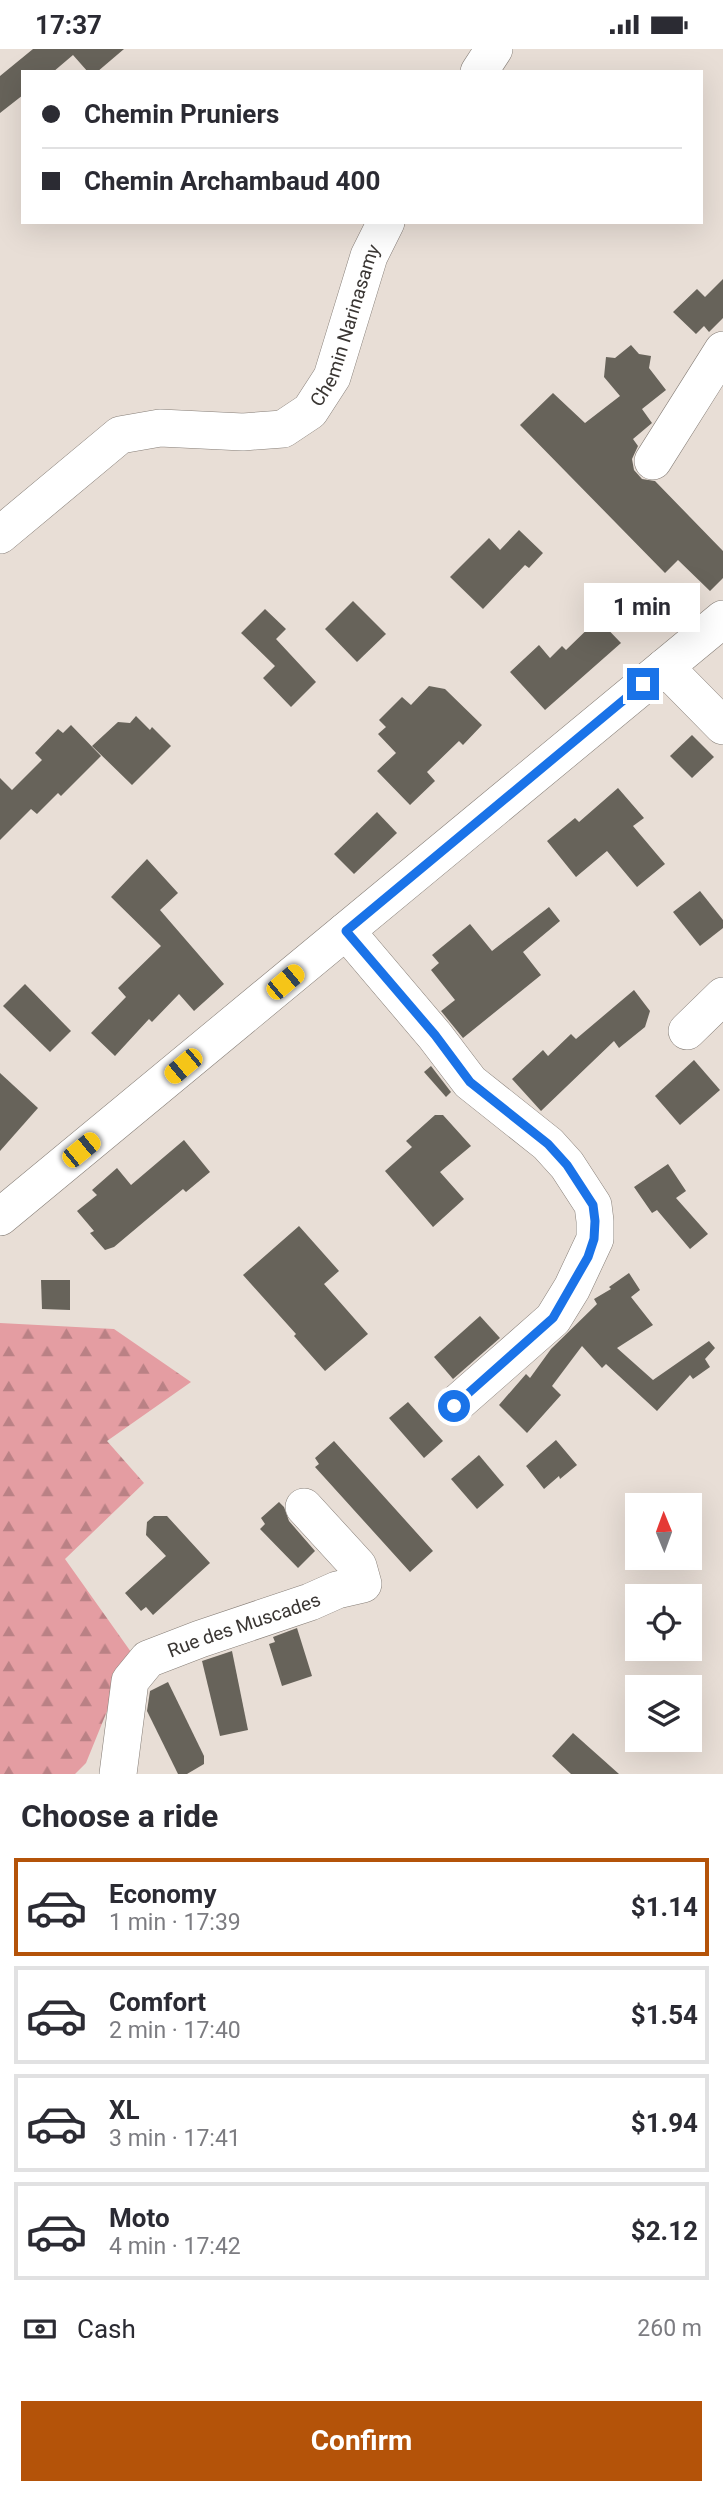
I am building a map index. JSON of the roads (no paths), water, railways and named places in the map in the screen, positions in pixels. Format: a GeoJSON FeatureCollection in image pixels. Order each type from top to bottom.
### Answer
{"type":"FeatureCollection","features":[{"type":"Feature","properties":{"kind":"street"},"geometry":{"type":"LineString","coordinates":[[480,70],[494,49]]}},
{"type":"Feature","properties":{"kind":"street","name":"Chemin Narinasamy"},"geometry":{"type":"LineString","coordinates":[[0,535],[120,435],[160,428],[243,432],[283,429],[310,411],[332,377],[369,256],[385,224]]}},
{"type":"Feature","properties":{"kind":"street"},"geometry":{"type":"LineString","coordinates":[[653,461],[723,350]]}},
{"type":"Feature","properties":{"kind":"street"},"geometry":{"type":"LineString","coordinates":[[0,1217],[723,619]]}},
{"type":"Feature","properties":{"kind":"street"},"geometry":{"type":"LineString","coordinates":[[665,667],[723,726]]}},
{"type":"Feature","properties":{"kind":"street"},"geometry":{"type":"LineString","coordinates":[[346,931],[435,1035],[470,1082],[548,1144],[567,1165],[593,1205],[595,1221],[592,1248],[553,1318],[454,1406]]}},
{"type":"Feature","properties":{"kind":"street"},"geometry":{"type":"LineString","coordinates":[[687,1031],[723,996]]}},
{"type":"Feature","properties":{"kind":"street","name":"Rue des Muscades"},"geometry":{"type":"LineString","coordinates":[[118,1774],[130,1681],[148,1659],[337,1590],[363,1584],[358,1566],[304,1507]]}}]}
